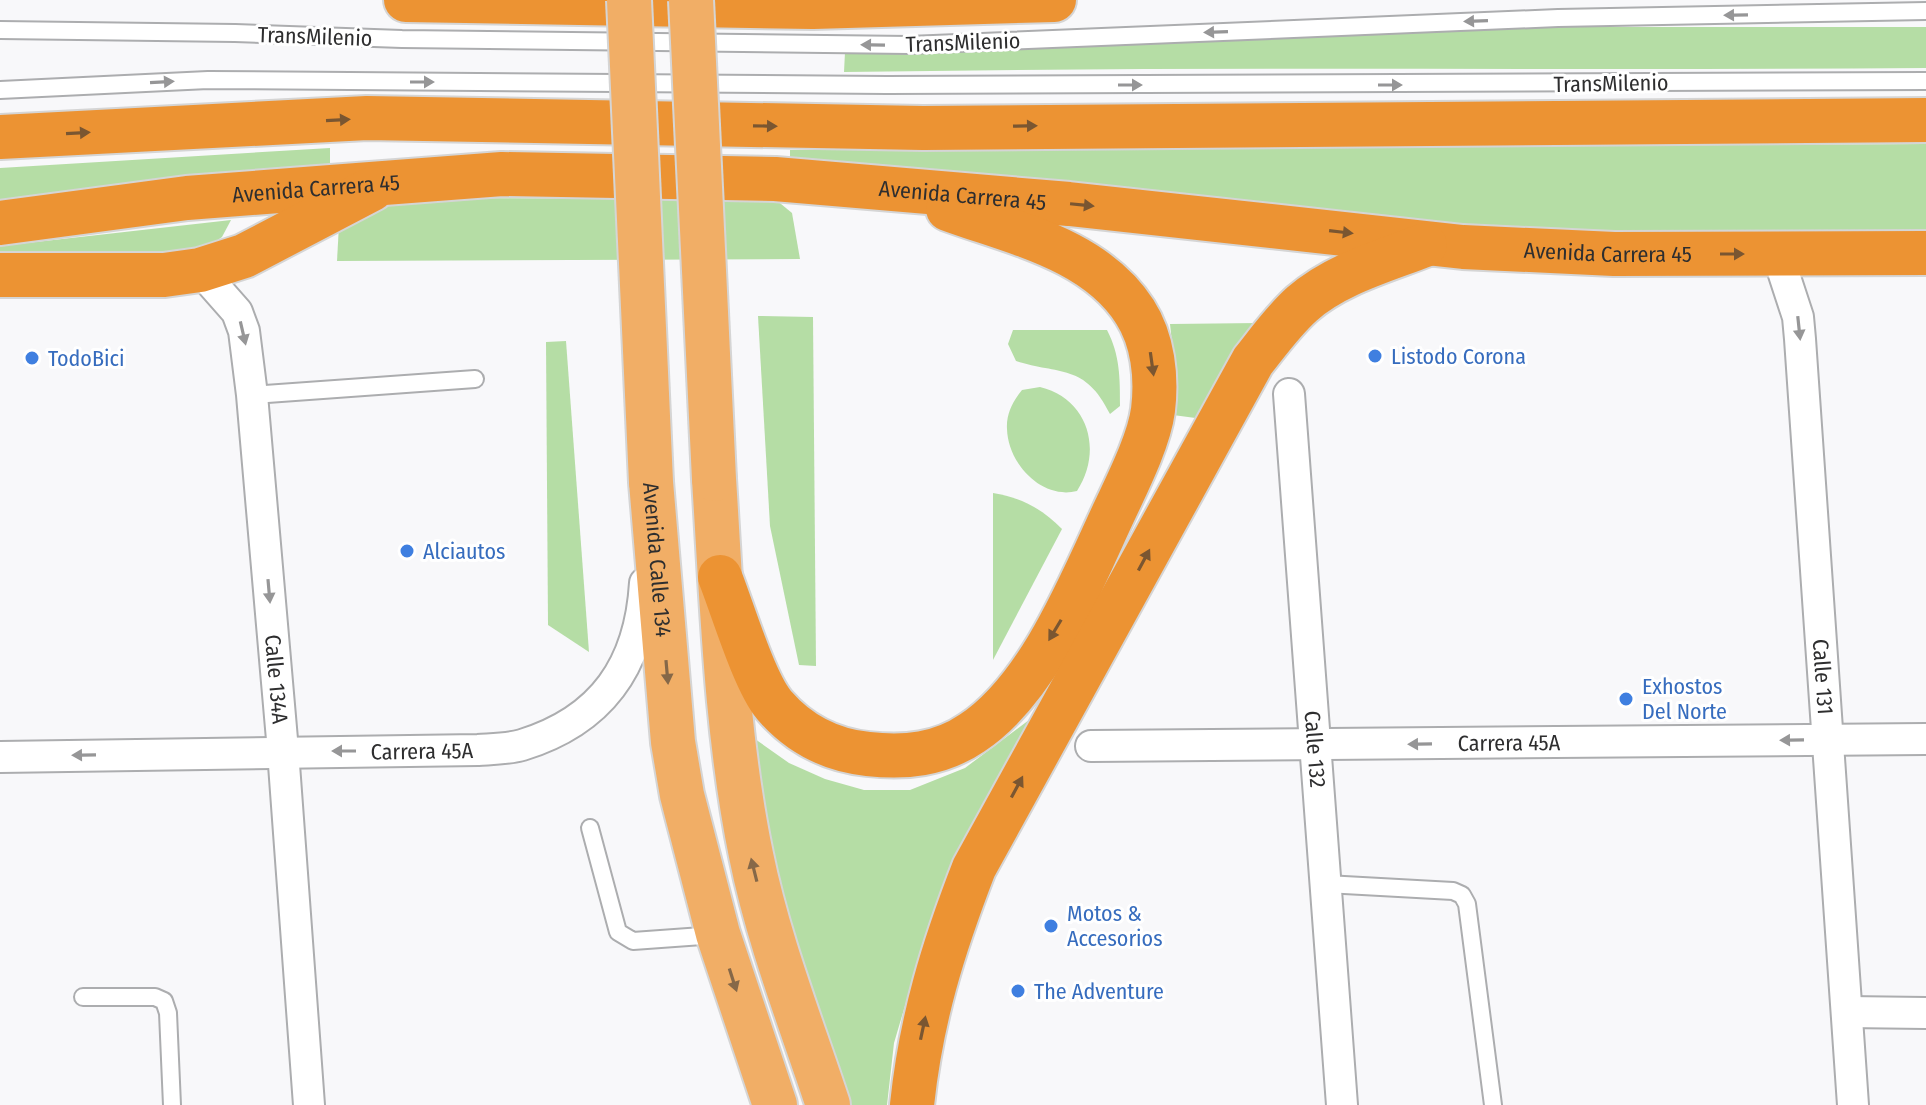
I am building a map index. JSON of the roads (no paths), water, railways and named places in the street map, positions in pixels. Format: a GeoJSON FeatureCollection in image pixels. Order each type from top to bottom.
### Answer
{"type":"FeatureCollection","features":[{"type":"Feature","properties":{"kind":"highway"},"geometry":{"type":"LineString","coordinates":[[406,0],[813,7],[1054,0]]}},
{"type":"Feature","properties":{"kind":"highway"},"geometry":{"type":"LineString","coordinates":[[0,137],[367,118],[923,128],[1926,120]]}},
{"type":"Feature","properties":{"kind":"highway","name":"Avenida Carrera 45"},"geometry":{"type":"LineString","coordinates":[[0,223],[187,198],[502,174],[775,179],[1255,223],[1431,243],[1614,254],[1926,253]]}},
{"type":"Feature","properties":{"kind":"highway"},"geometry":{"type":"LineString","coordinates":[[0,275],[164,275],[200,270],[244,256],[389,181]]}},
{"type":"Feature","properties":{"kind":"highway"},"geometry":{"type":"LineString","coordinates":[[720,577],[772,702],[796,728],[825,744],[857,753],[923,755],[972,733],[998,712],[1027,678],[1073,599],[1131,475],[1153,414],[1155,384],[1149,340],[1121,294],[1073,255],[893,189]]}},
{"type":"Feature","properties":{"kind":"highway"},"geometry":{"type":"LineString","coordinates":[[912,1105],[921,1032],[952,924],[974,868],[1253,361],[1282,324],[1319,292],[1365,268],[1431,243]]}},
{"type":"Feature","properties":{"kind":"main road","name":"Avenida Calle 134"},"geometry":{"type":"LineString","coordinates":[[629,0],[651,482],[673,742],[696,854],[718,934],[775,1105]]}},
{"type":"Feature","properties":{"kind":"main road"},"geometry":{"type":"LineString","coordinates":[[691,0],[714,479],[739,788],[751,859],[767,919],[828,1105]]}},
{"type":"Feature","properties":{"kind":"street","name":"Calle 131"},"geometry":{"type":"LineString","coordinates":[[1777,253],[1798,317],[1853,1105]]}},
{"type":"Feature","properties":{"kind":"street","name":"Calle 134A"},"geometry":{"type":"LineString","coordinates":[[200,270],[237,312],[244,331],[283,751],[309,1105]]}},
{"type":"Feature","properties":{"kind":"street","name":"Calle 132"},"geometry":{"type":"LineString","coordinates":[[1289,394],[1342,1105]]}},
{"type":"Feature","properties":{"kind":"street","name":"Carrera 45A"},"geometry":{"type":"LineString","coordinates":[[0,757],[454,751],[519,746],[559,731],[588,710],[618,678],[635,647],[643,614],[651,482]]}},
{"type":"Feature","properties":{"kind":"street","name":"Carrera 45A"},"geometry":{"type":"LineString","coordinates":[[1091,746],[1926,739]]}},
{"type":"Feature","properties":{"kind":"street"},"geometry":{"type":"LineString","coordinates":[[1847,1012],[1926,1013]]}},
{"type":"Feature","properties":{"kind":"lane","name":"TransMilenio"},"geometry":{"type":"LineString","coordinates":[[0,30],[909,45],[1558,18],[1926,11]]}},
{"type":"Feature","properties":{"kind":"lane","name":"TransMilenio"},"geometry":{"type":"LineString","coordinates":[[0,90],[208,80],[887,85],[1926,81]]}},
{"type":"Feature","properties":{"kind":"lane"},"geometry":{"type":"LineString","coordinates":[[252,395],[475,379]]}},
{"type":"Feature","properties":{"kind":"lane"},"geometry":{"type":"LineString","coordinates":[[590,828],[618,932],[633,941],[718,934]]}},
{"type":"Feature","properties":{"kind":"lane"},"geometry":{"type":"LineString","coordinates":[[1326,884],[1453,891],[1462,895],[1467,904],[1493,1105]]}},
{"type":"Feature","properties":{"kind":"lane"},"geometry":{"type":"LineString","coordinates":[[83,997],[155,997],[164,1001],[168,1013],[172,1105]]}},
{"type":"Feature","properties":{"kind":"place","name":"Listodo Corona"},"geometry":{"type":"Point","coordinates":[1375,356]}},
{"type":"Feature","properties":{"kind":"place","name":"TodoBici"},"geometry":{"type":"Point","coordinates":[32,358]}},
{"type":"Feature","properties":{"kind":"place","name":"Alciautos"},"geometry":{"type":"Point","coordinates":[407,551]}},
{"type":"Feature","properties":{"kind":"place","name":"Exhostos Del Norte"},"geometry":{"type":"Point","coordinates":[1626,699]}},
{"type":"Feature","properties":{"kind":"place","name":"Motos & Accesorios"},"geometry":{"type":"Point","coordinates":[1051,926]}},
{"type":"Feature","properties":{"kind":"place","name":"The Adventure"},"geometry":{"type":"Point","coordinates":[1018,991]}}]}
